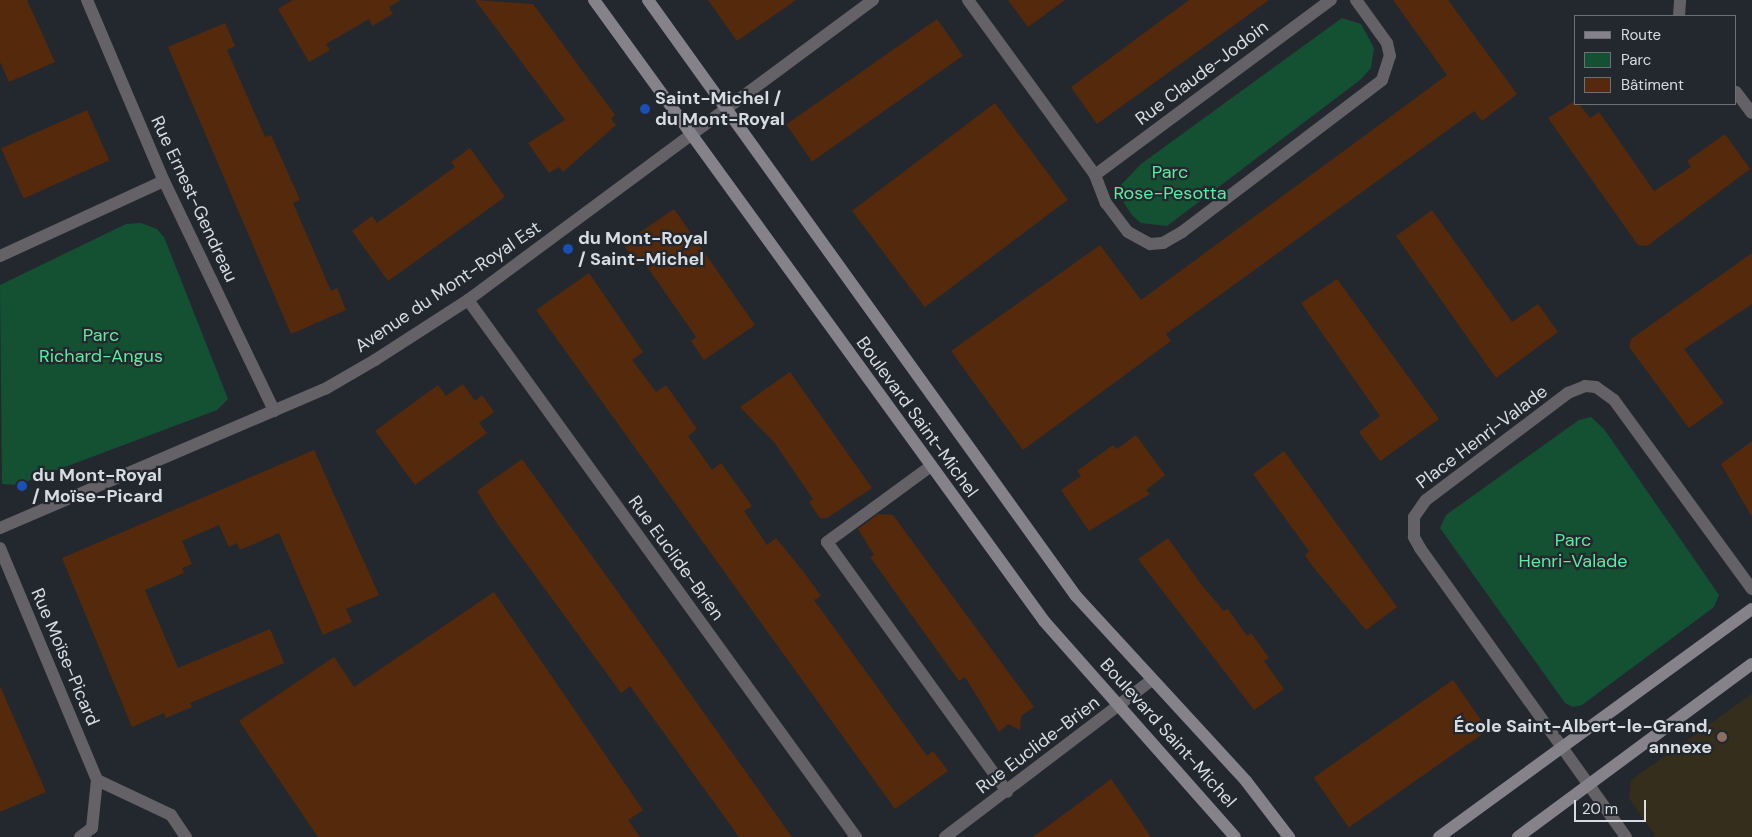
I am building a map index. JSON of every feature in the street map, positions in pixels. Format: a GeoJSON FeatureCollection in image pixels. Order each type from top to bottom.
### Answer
{"type":"FeatureCollection","features":[{"type":"Feature","properties":{"kind":"main road","name":"Boulevard Saint-Michel"},"geometry":{"type":"LineString","coordinates":[[594,0],[1044,621],[1235,837]]}},
{"type":"Feature","properties":{"kind":"main road","name":"Boulevard Saint-Michel"},"geometry":{"type":"LineString","coordinates":[[648,0],[1076,596],[1246,781],[1289,837]]}},
{"type":"Feature","properties":{"kind":"main road"},"geometry":{"type":"LineString","coordinates":[[1438,837],[1752,609]]}},
{"type":"Feature","properties":{"kind":"main road"},"geometry":{"type":"LineString","coordinates":[[1518,837],[1752,664]]}},
{"type":"Feature","properties":{"kind":"street","name":"Rue Ernest-Gendreau"},"geometry":{"type":"LineString","coordinates":[[87,0],[164,181],[274,411]]}},
{"type":"Feature","properties":{"kind":"street","name":"Avenue du Mont-Royal Est"},"geometry":{"type":"LineString","coordinates":[[0,528],[274,411],[375,360],[468,300],[873,0]]}},
{"type":"Feature","properties":{"kind":"street"},"geometry":{"type":"LineString","coordinates":[[968,0],[1095,175],[1106,203],[1138,240],[1163,243],[1182,232],[1382,80],[1390,56],[1387,43],[1356,0]]}},
{"type":"Feature","properties":{"kind":"street","name":"Rue Claude-Jodoin"},"geometry":{"type":"LineString","coordinates":[[1095,175],[1330,0]]}},
{"type":"Feature","properties":{"kind":"street"},"geometry":{"type":"LineString","coordinates":[[1679,15],[1680,0]]}},
{"type":"Feature","properties":{"kind":"street"},"geometry":{"type":"LineString","coordinates":[[1737,93],[1752,114]]}},
{"type":"Feature","properties":{"kind":"street"},"geometry":{"type":"LineString","coordinates":[[0,256],[164,181]]}},
{"type":"Feature","properties":{"kind":"street","name":"Rue Euclide-Brien"},"geometry":{"type":"LineString","coordinates":[[468,300],[856,837]]}},
{"type":"Feature","properties":{"kind":"street","name":"Place Henri-Valade"},"geometry":{"type":"LineString","coordinates":[[1626,837],[1414,537],[1414,517],[1426,500],[1568,393],[1585,386],[1596,387],[1614,400],[1752,589]]}},
{"type":"Feature","properties":{"kind":"street"},"geometry":{"type":"LineString","coordinates":[[931,466],[827,542],[1007,792]]}},
{"type":"Feature","properties":{"kind":"street","name":"Rue Moïse-Picard"},"geometry":{"type":"LineString","coordinates":[[0,548],[97,780]]}},
{"type":"Feature","properties":{"kind":"street","name":"Rue Euclide-Brien"},"geometry":{"type":"LineString","coordinates":[[945,837],[1007,792],[1152,680]]}},
{"type":"Feature","properties":{"kind":"street"},"geometry":{"type":"LineString","coordinates":[[80,837],[92,828],[97,780],[171,815],[186,837]]}},
{"type":"Feature","properties":{"kind":"shaded area","name":"École Saint-Albert-le-Grand, annexe"},"geometry":{"type":"Polygon","coordinates":[[[1752,694],[1752,837],[1656,837],[1629,798],[1631,780],[1752,694]]]}},
{"type":"Feature","properties":{"kind":"green space","name":"Parc Rose-Pesotta"},"geometry":{"type":"Polygon","coordinates":[[[1342,18],[1361,24],[1374,48],[1371,68],[1360,80],[1167,226],[1141,223],[1132,215],[1124,203],[1121,185],[1141,164],[1342,18]]]}},
{"type":"Feature","properties":{"kind":"green space","name":"Parc Richard-Angus"},"geometry":{"type":"Polygon","coordinates":[[[141,223],[157,229],[164,237],[228,399],[217,410],[17,485],[2,484],[0,285],[126,224],[141,223]]]}},
{"type":"Feature","properties":{"kind":"green space","name":"Parc Henri-Valade"},"geometry":{"type":"Polygon","coordinates":[[[1591,417],[1604,429],[1719,595],[1714,607],[1582,705],[1573,707],[1565,703],[1440,528],[1446,515],[1579,420],[1591,417]]]}},
{"type":"Feature","properties":{"kind":"building"},"geometry":{"type":"Polygon","coordinates":[[[0,0],[27,0],[55,62],[9,82],[0,62],[0,0]]]}},
{"type":"Feature","properties":{"kind":"building"},"geometry":{"type":"Polygon","coordinates":[[[293,0],[401,0],[389,7],[393,14],[372,26],[369,19],[326,44],[330,50],[309,62],[278,9],[293,0]]]}},
{"type":"Feature","properties":{"kind":"building"},"geometry":{"type":"Polygon","coordinates":[[[475,0],[533,4],[615,115],[611,119],[616,125],[563,172],[559,167],[549,173],[528,143],[565,120],[475,0]]]}},
{"type":"Feature","properties":{"kind":"building"},"geometry":{"type":"Polygon","coordinates":[[[708,0],[796,0],[737,41],[708,0]]]}},
{"type":"Feature","properties":{"kind":"building"},"geometry":{"type":"Polygon","coordinates":[[[1008,0],[1065,0],[1028,27],[1008,0]]]}},
{"type":"Feature","properties":{"kind":"building"},"geometry":{"type":"Polygon","coordinates":[[[1189,0],[1269,0],[1097,124],[1071,87],[1189,0]]]}},
{"type":"Feature","properties":{"kind":"building"},"geometry":{"type":"Polygon","coordinates":[[[1393,0],[1448,0],[1517,94],[1482,121],[1474,111],[1166,334],[1171,341],[1023,450],[951,351],[1100,245],[1141,300],[1447,75],[1393,0]]]}},
{"type":"Feature","properties":{"kind":"building"},"geometry":{"type":"Polygon","coordinates":[[[937,19],[963,56],[812,161],[786,125],[937,19]]]}},
{"type":"Feature","properties":{"kind":"building"},"geometry":{"type":"Polygon","coordinates":[[[225,23],[235,46],[227,50],[265,137],[271,135],[300,200],[293,203],[331,291],[337,288],[346,310],[291,334],[168,47],[225,23]]]}},
{"type":"Feature","properties":{"kind":"building"},"geometry":{"type":"Polygon","coordinates":[[[1574,101],[1574,105],[1580,105],[1590,118],[1599,112],[1654,191],[1691,167],[1687,161],[1725,134],[1750,169],[1647,246],[1638,245],[1548,118],[1574,101]]]}},
{"type":"Feature","properties":{"kind":"building"},"geometry":{"type":"Polygon","coordinates":[[[995,103],[1068,200],[925,307],[852,211],[995,103]]]}},
{"type":"Feature","properties":{"kind":"building"},"geometry":{"type":"Polygon","coordinates":[[[87,110],[109,160],[23,198],[1,148],[87,110]]]}},
{"type":"Feature","properties":{"kind":"building"},"geometry":{"type":"Polygon","coordinates":[[[470,148],[505,197],[388,281],[352,231],[372,216],[377,223],[455,167],[451,162],[470,148]]]}},
{"type":"Feature","properties":{"kind":"building"},"geometry":{"type":"Polygon","coordinates":[[[674,209],[755,325],[704,360],[691,341],[696,337],[655,278],[643,261],[637,265],[623,244],[674,209]]]}},
{"type":"Feature","properties":{"kind":"building"},"geometry":{"type":"Polygon","coordinates":[[[1432,210],[1512,322],[1538,304],[1558,332],[1496,378],[1396,236],[1432,210]]]}},
{"type":"Feature","properties":{"kind":"building"},"geometry":{"type":"Polygon","coordinates":[[[1752,253],[1752,304],[1684,349],[1724,403],[1689,428],[1629,347],[1631,339],[1752,253]]]}},
{"type":"Feature","properties":{"kind":"building"},"geometry":{"type":"Polygon","coordinates":[[[589,273],[643,352],[632,360],[656,392],[666,385],[697,429],[688,436],[712,470],[721,463],[752,506],[744,511],[767,545],[776,538],[806,575],[821,596],[814,600],[927,756],[933,751],[948,771],[895,809],[536,310],[589,273]]]}},
{"type":"Feature","properties":{"kind":"building"},"geometry":{"type":"Polygon","coordinates":[[[1337,279],[1439,419],[1380,461],[1359,432],[1380,416],[1301,303],[1337,279]]]}},
{"type":"Feature","properties":{"kind":"building"},"geometry":{"type":"Polygon","coordinates":[[[790,372],[872,488],[827,518],[820,518],[809,502],[813,499],[774,442],[740,407],[790,372]]]}},
{"type":"Feature","properties":{"kind":"building"},"geometry":{"type":"Polygon","coordinates":[[[463,384],[475,401],[482,395],[494,412],[479,423],[487,433],[415,485],[375,431],[438,385],[446,396],[463,384]]]}},
{"type":"Feature","properties":{"kind":"building"},"geometry":{"type":"Polygon","coordinates":[[[1136,435],[1165,475],[1146,490],[1150,494],[1089,531],[1061,490],[1081,476],[1077,471],[1113,445],[1117,449],[1136,435]]]}},
{"type":"Feature","properties":{"kind":"building"},"geometry":{"type":"Polygon","coordinates":[[[1752,441],[1752,517],[1721,464],[1752,441]]]}},
{"type":"Feature","properties":{"kind":"building"},"geometry":{"type":"Polygon","coordinates":[[[314,450],[379,595],[346,609],[352,622],[323,635],[279,533],[240,550],[237,543],[229,547],[219,525],[182,541],[192,564],[182,568],[184,573],[145,590],[178,668],[270,629],[284,663],[190,703],[192,707],[166,718],[164,713],[132,727],[62,558],[314,450]]]}},
{"type":"Feature","properties":{"kind":"building"},"geometry":{"type":"Polygon","coordinates":[[[1284,451],[1397,607],[1366,630],[1313,567],[1305,555],[1309,551],[1253,474],[1284,451]]]}},
{"type":"Feature","properties":{"kind":"building"},"geometry":{"type":"Polygon","coordinates":[[[522,459],[792,837],[739,837],[630,686],[621,693],[496,522],[477,491],[522,459]]]}},
{"type":"Feature","properties":{"kind":"building"},"geometry":{"type":"Polygon","coordinates":[[[878,514],[893,515],[1034,707],[1021,716],[1020,730],[1008,724],[999,732],[965,677],[959,681],[870,557],[874,555],[858,529],[878,514]]]}},
{"type":"Feature","properties":{"kind":"building"},"geometry":{"type":"Polygon","coordinates":[[[1168,538],[1203,587],[1224,611],[1228,609],[1247,636],[1251,633],[1269,658],[1264,661],[1284,689],[1254,710],[1138,559],[1168,538]]]}},
{"type":"Feature","properties":{"kind":"building"},"geometry":{"type":"Polygon","coordinates":[[[494,592],[643,810],[628,820],[640,837],[318,837],[239,721],[334,657],[354,687],[494,592]]]}},
{"type":"Feature","properties":{"kind":"building"},"geometry":{"type":"Polygon","coordinates":[[[1453,680],[1488,730],[1349,827],[1314,778],[1453,680]]]}},
{"type":"Feature","properties":{"kind":"building"},"geometry":{"type":"Polygon","coordinates":[[[0,686],[46,792],[0,812],[0,686]]]}},
{"type":"Feature","properties":{"kind":"building"},"geometry":{"type":"Polygon","coordinates":[[[1111,779],[1151,837],[1033,837],[1082,801],[1111,779]]]}},
{"type":"Feature","properties":{"kind":"place","name":"Saint-Michel / du Mont-Royal"},"geometry":{"type":"Point","coordinates":[645,109]}},
{"type":"Feature","properties":{"kind":"place","name":"du Mont-Royal / Saint-Michel"},"geometry":{"type":"Point","coordinates":[568,249]}},
{"type":"Feature","properties":{"kind":"place","name":"du Mont-Royal / Moïse-Picard"},"geometry":{"type":"Point","coordinates":[22,486]}},
{"type":"Feature","properties":{"kind":"place","name":"École Saint-Albert-le-Grand, annexe"},"geometry":{"type":"Point","coordinates":[1722,737]}}]}
